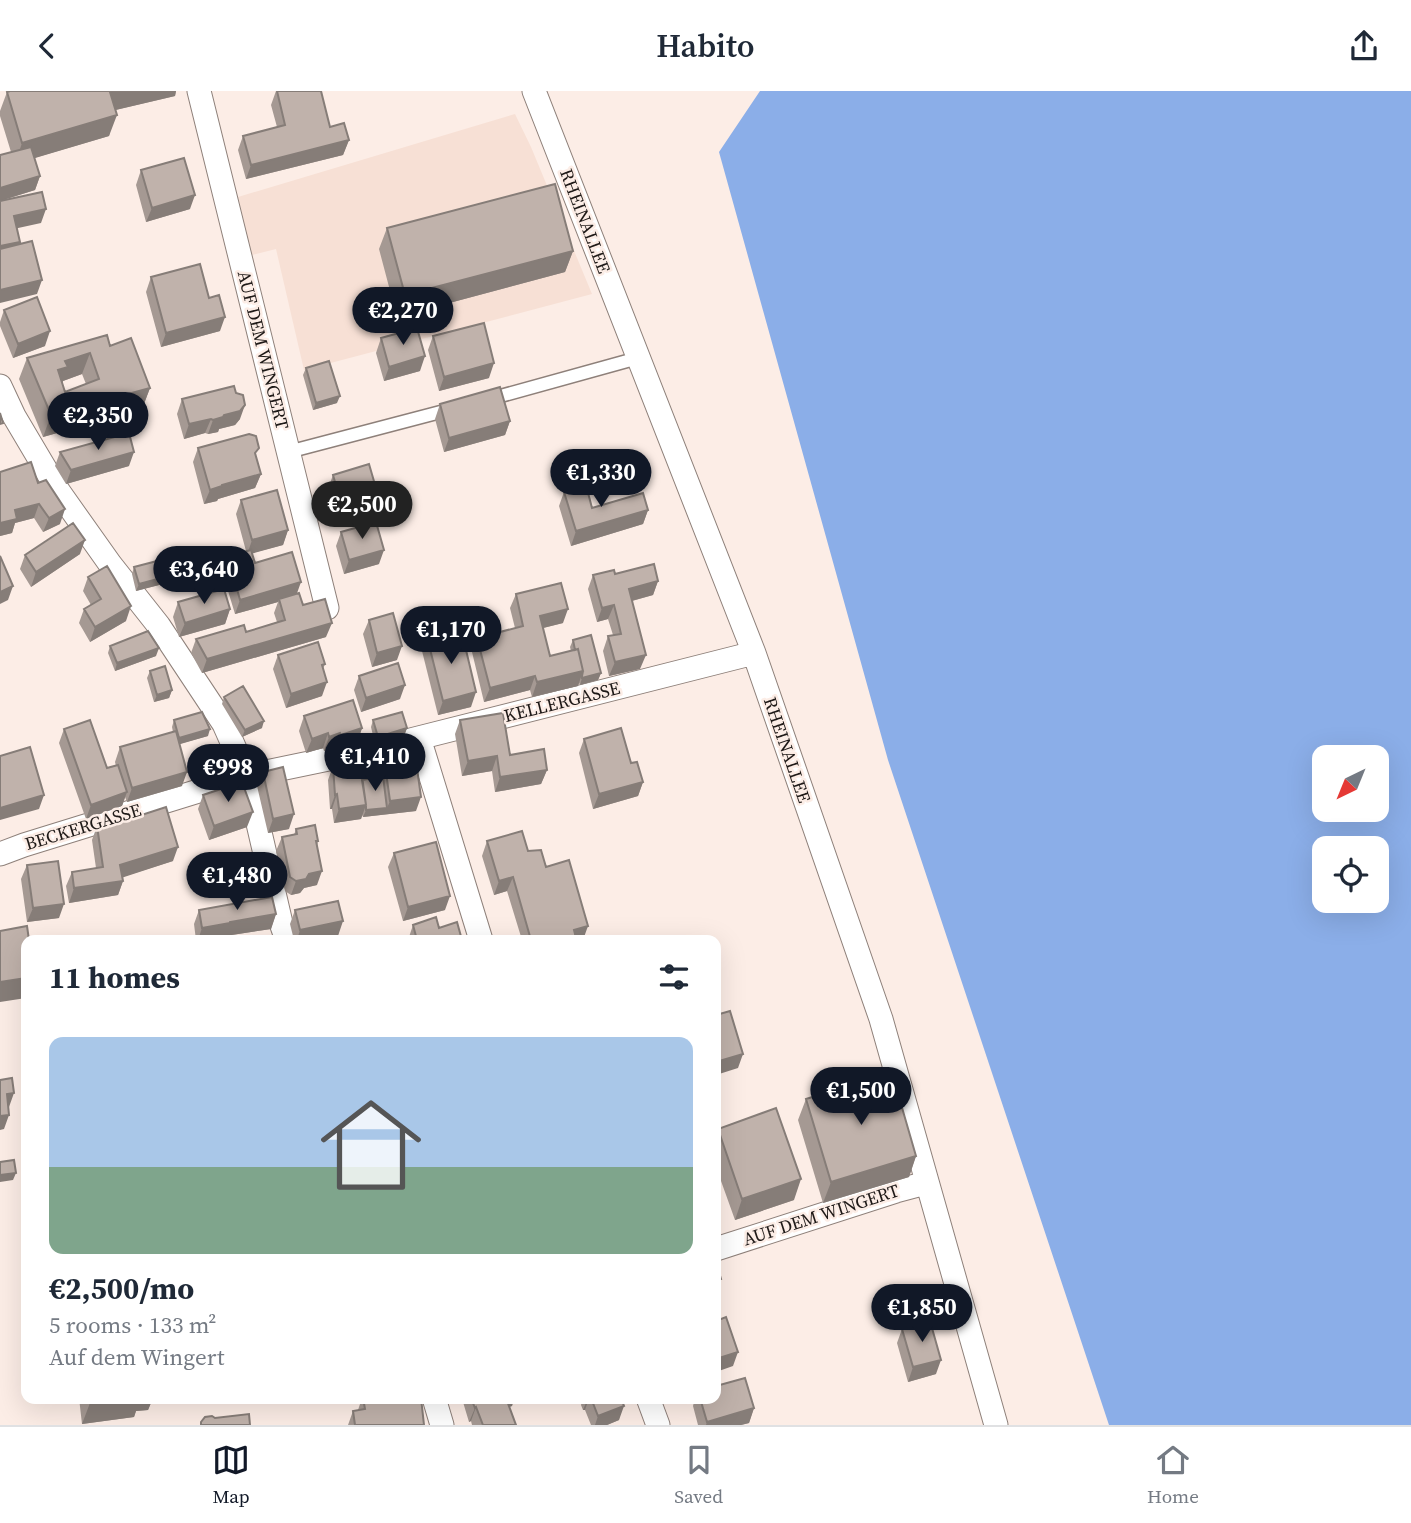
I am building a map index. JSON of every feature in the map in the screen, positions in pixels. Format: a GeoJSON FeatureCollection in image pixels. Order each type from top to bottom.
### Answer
{"type":"FeatureCollection","features":[{"type":"Feature","properties":{"kind":"street","name":"AUF DEM WINGERT"},"geometry":{"type":"LineString","coordinates":[[199,91],[327,608]]}},
{"type":"Feature","properties":{"kind":"street","name":"RHEINALLEE"},"geometry":{"type":"LineString","coordinates":[[534,91],[754,653],[881,1020],[996,1425]]}},
{"type":"Feature","properties":{"kind":"street"},"geometry":{"type":"LineString","coordinates":[[0,386],[14,416],[59,492],[159,627],[224,724],[247,776],[285,935]]}},
{"type":"Feature","properties":{"kind":"street","name":"KELLERGASSE"},"geometry":{"type":"LineString","coordinates":[[247,776],[367,751],[754,653]]}},
{"type":"Feature","properties":{"kind":"street"},"geometry":{"type":"LineString","coordinates":[[419,738],[479,935]]}},
{"type":"Feature","properties":{"kind":"street","name":"BECKERGASSE"},"geometry":{"type":"LineString","coordinates":[[0,854],[247,776]]}},
{"type":"Feature","properties":{"kind":"street","name":"AUF DEM WINGERT"},"geometry":{"type":"LineString","coordinates":[[721,1247],[926,1183]]}},
{"type":"Feature","properties":{"kind":"street"},"geometry":{"type":"LineString","coordinates":[[435,1404],[442,1425]]}},
{"type":"Feature","properties":{"kind":"street"},"geometry":{"type":"LineString","coordinates":[[650,1404],[658,1425]]}},
{"type":"Feature","properties":{"kind":"lane"},"geometry":{"type":"LineString","coordinates":[[288,452],[638,358]]}},
{"type":"Feature","properties":{"kind":"shaded area"},"geometry":{"type":"Polygon","coordinates":[[[515,114],[592,294],[304,370],[276,249],[252,255],[238,197],[515,114]]]}},
{"type":"Feature","properties":{"kind":"water"},"geometry":{"type":"Polygon","coordinates":[[[760,91],[1411,91],[1411,1425],[1109,1425],[888,760],[719,152],[760,91]]]}},
{"type":"Feature","properties":{"kind":"building"},"geometry":{"type":"Polygon","coordinates":[[[115,91],[110,92],[117,115],[22,143],[7,92],[115,91]]]}},
{"type":"Feature","properties":{"kind":"building"},"geometry":{"type":"Polygon","coordinates":[[[277,91],[321,91],[330,127],[344,123],[349,140],[251,165],[243,136],[285,125],[277,91]]]}},
{"type":"Feature","properties":{"kind":"building"},"geometry":{"type":"Polygon","coordinates":[[[31,147],[40,176],[0,188],[0,155],[31,147]]]}},
{"type":"Feature","properties":{"kind":"building"},"geometry":{"type":"Polygon","coordinates":[[[184,158],[195,195],[152,208],[141,170],[184,158]]]}},
{"type":"Feature","properties":{"kind":"building"},"geometry":{"type":"Polygon","coordinates":[[[555,184],[573,251],[405,295],[387,228],[555,184]]]}},
{"type":"Feature","properties":{"kind":"building"},"geometry":{"type":"Polygon","coordinates":[[[42,192],[46,209],[14,216],[20,242],[0,246],[0,201],[42,192]]]}},
{"type":"Feature","properties":{"kind":"building"},"geometry":{"type":"Polygon","coordinates":[[[32,241],[42,280],[0,290],[0,249],[32,241]]]}},
{"type":"Feature","properties":{"kind":"building"},"geometry":{"type":"Polygon","coordinates":[[[200,264],[209,298],[219,295],[225,317],[166,333],[151,277],[200,264]]]}},
{"type":"Feature","properties":{"kind":"building"},"geometry":{"type":"Polygon","coordinates":[[[37,297],[50,331],[18,344],[4,310],[37,297]]]}},
{"type":"Feature","properties":{"kind":"building"},"geometry":{"type":"Polygon","coordinates":[[[484,323],[494,363],[444,377],[433,336],[484,323]]]}},
{"type":"Feature","properties":{"kind":"building"},"geometry":{"type":"Polygon","coordinates":[[[417,328],[425,356],[389,367],[381,338],[417,328]]]}},
{"type":"Feature","properties":{"kind":"building"},"geometry":{"type":"Polygon","coordinates":[[[107,335],[110,346],[131,338],[150,388],[51,415],[27,358],[107,335]],[[90,353],[65,361],[68,367],[58,370],[65,392],[99,379],[90,353]]]}},
{"type":"Feature","properties":{"kind":"building"},"geometry":{"type":"Polygon","coordinates":[[[329,361],[340,396],[316,403],[306,368],[329,361]]]}},
{"type":"Feature","properties":{"kind":"building"},"geometry":{"type":"Polygon","coordinates":[[[234,386],[236,393],[243,395],[245,405],[240,411],[189,424],[182,399],[234,386]]]}},
{"type":"Feature","properties":{"kind":"building"},"geometry":{"type":"Polygon","coordinates":[[[500,387],[510,421],[449,438],[440,404],[500,387]]]}},
{"type":"Feature","properties":{"kind":"building"},"geometry":{"type":"Polygon","coordinates":[[[129,433],[134,452],[71,470],[60,452],[129,433]]]}},
{"type":"Feature","properties":{"kind":"building"},"geometry":{"type":"Polygon","coordinates":[[[249,434],[256,436],[259,448],[255,453],[261,474],[210,490],[198,448],[249,434]]]}},
{"type":"Feature","properties":{"kind":"building"},"geometry":{"type":"Polygon","coordinates":[[[31,462],[38,483],[46,480],[65,509],[49,518],[39,504],[15,510],[17,519],[0,523],[0,472],[31,462]]]}},
{"type":"Feature","properties":{"kind":"building"},"geometry":{"type":"Polygon","coordinates":[[[369,464],[378,495],[342,506],[333,475],[369,464]]]}},
{"type":"Feature","properties":{"kind":"building"},"geometry":{"type":"Polygon","coordinates":[[[586,485],[592,508],[643,493],[648,510],[576,531],[564,492],[586,485]]]}},
{"type":"Feature","properties":{"kind":"building"},"geometry":{"type":"Polygon","coordinates":[[[277,490],[288,530],[252,540],[241,500],[277,490]]]}},
{"type":"Feature","properties":{"kind":"building"},"geometry":{"type":"Polygon","coordinates":[[[376,522],[384,550],[349,560],[341,532],[376,522]]]}},
{"type":"Feature","properties":{"kind":"building"},"geometry":{"type":"Polygon","coordinates":[[[73,523],[85,540],[36,572],[25,555],[73,523]]]}},
{"type":"Feature","properties":{"kind":"building"},"geometry":{"type":"Polygon","coordinates":[[[251,550],[255,563],[292,552],[301,582],[240,600],[228,556],[251,550]]]}},
{"type":"Feature","properties":{"kind":"building"},"geometry":{"type":"Polygon","coordinates":[[[180,555],[184,572],[139,584],[134,567],[180,555]]]}},
{"type":"Feature","properties":{"kind":"building"},"geometry":{"type":"Polygon","coordinates":[[[0,556],[13,586],[0,592],[0,556]]]}},
{"type":"Feature","properties":{"kind":"building"},"geometry":{"type":"Polygon","coordinates":[[[654,564],[658,581],[629,589],[646,655],[615,662],[608,636],[621,634],[614,605],[602,608],[593,575],[614,570],[615,574],[654,564]]]}},
{"type":"Feature","properties":{"kind":"building"},"geometry":{"type":"Polygon","coordinates":[[[107,566],[131,606],[95,627],[84,609],[101,599],[88,577],[107,566]]]}},
{"type":"Feature","properties":{"kind":"building"},"geometry":{"type":"Polygon","coordinates":[[[561,583],[568,609],[540,616],[550,656],[578,649],[583,671],[537,682],[535,676],[490,688],[477,638],[523,626],[516,594],[561,583]]]}},
{"type":"Feature","properties":{"kind":"building"},"geometry":{"type":"Polygon","coordinates":[[[224,589],[230,609],[185,623],[178,602],[224,589]]]}},
{"type":"Feature","properties":{"kind":"building"},"geometry":{"type":"Polygon","coordinates":[[[299,593],[303,605],[325,599],[332,623],[207,659],[196,639],[244,625],[246,632],[285,620],[279,599],[299,593]]]}},
{"type":"Feature","properties":{"kind":"building"},"geometry":{"type":"Polygon","coordinates":[[[393,613],[402,646],[377,653],[369,620],[393,613]]]}},
{"type":"Feature","properties":{"kind":"building"},"geometry":{"type":"Polygon","coordinates":[[[443,628],[447,638],[462,644],[466,650],[476,692],[443,701],[426,633],[443,628]]]}},
{"type":"Feature","properties":{"kind":"building"},"geometry":{"type":"Polygon","coordinates":[[[148,631],[159,648],[117,663],[110,646],[148,631]]]}},
{"type":"Feature","properties":{"kind":"building"},"geometry":{"type":"Polygon","coordinates":[[[591,635],[601,673],[582,678],[578,649],[575,650],[573,640],[591,635]]]}},
{"type":"Feature","properties":{"kind":"building"},"geometry":{"type":"Polygon","coordinates":[[[318,642],[327,682],[291,694],[278,655],[318,642]]]}},
{"type":"Feature","properties":{"kind":"building"},"geometry":{"type":"Polygon","coordinates":[[[398,663],[405,685],[366,698],[359,676],[398,663]]]}},
{"type":"Feature","properties":{"kind":"building"},"geometry":{"type":"Polygon","coordinates":[[[165,666],[172,690],[157,695],[150,671],[165,666]]]}},
{"type":"Feature","properties":{"kind":"building"},"geometry":{"type":"Polygon","coordinates":[[[243,686],[264,721],[245,730],[224,697],[243,686]]]}},
{"type":"Feature","properties":{"kind":"building"},"geometry":{"type":"Polygon","coordinates":[[[353,700],[362,728],[329,737],[328,733],[312,739],[304,716],[353,700]]]}},
{"type":"Feature","properties":{"kind":"building"},"geometry":{"type":"Polygon","coordinates":[[[202,712],[210,729],[179,738],[174,720],[202,712]]]}},
{"type":"Feature","properties":{"kind":"building"},"geometry":{"type":"Polygon","coordinates":[[[402,712],[407,728],[378,737],[373,720],[402,712]]]}},
{"type":"Feature","properties":{"kind":"building"},"geometry":{"type":"Polygon","coordinates":[[[503,713],[510,755],[544,749],[547,770],[500,777],[497,756],[468,761],[460,720],[503,713]]]}},
{"type":"Feature","properties":{"kind":"building"},"geometry":{"type":"Polygon","coordinates":[[[90,720],[107,768],[118,765],[127,792],[91,805],[64,729],[90,720]]]}},
{"type":"Feature","properties":{"kind":"building"},"geometry":{"type":"Polygon","coordinates":[[[621,728],[631,763],[637,762],[643,782],[599,794],[584,739],[621,728]]]}},
{"type":"Feature","properties":{"kind":"building"},"geometry":{"type":"Polygon","coordinates":[[[176,731],[187,772],[132,788],[120,747],[176,731]]]}},
{"type":"Feature","properties":{"kind":"building"},"geometry":{"type":"Polygon","coordinates":[[[30,747],[44,795],[0,808],[0,756],[30,747]]]}},
{"type":"Feature","properties":{"kind":"building"},"geometry":{"type":"Polygon","coordinates":[[[415,754],[421,797],[390,801],[384,758],[415,754]]]}},
{"type":"Feature","properties":{"kind":"building"},"geometry":{"type":"Polygon","coordinates":[[[360,762],[366,805],[339,809],[333,766],[360,762]]]}},
{"type":"Feature","properties":{"kind":"building"},"geometry":{"type":"Polygon","coordinates":[[[283,767],[294,814],[273,819],[263,772],[283,767]]]}},
{"type":"Feature","properties":{"kind":"building"},"geometry":{"type":"Polygon","coordinates":[[[383,776],[387,808],[366,810],[362,780],[383,776]]]}},
{"type":"Feature","properties":{"kind":"building"},"geometry":{"type":"Polygon","coordinates":[[[242,782],[253,812],[214,826],[203,795],[242,782]]]}},
{"type":"Feature","properties":{"kind":"building"},"geometry":{"type":"Polygon","coordinates":[[[166,807],[178,847],[120,865],[123,881],[74,888],[72,872],[103,867],[97,826],[114,824],[166,807]]]}},
{"type":"Feature","properties":{"kind":"building"},"geometry":{"type":"Polygon","coordinates":[[[315,825],[322,871],[296,881],[290,877],[282,837],[297,834],[296,829],[315,825]]]}},
{"type":"Feature","properties":{"kind":"building"},"geometry":{"type":"Polygon","coordinates":[[[522,831],[528,851],[541,850],[546,867],[569,860],[588,926],[574,930],[575,935],[530,935],[513,877],[499,881],[487,841],[522,831]]]}},
{"type":"Feature","properties":{"kind":"building"},"geometry":{"type":"Polygon","coordinates":[[[436,842],[450,896],[408,907],[394,853],[436,842]]]}},
{"type":"Feature","properties":{"kind":"building"},"geometry":{"type":"Polygon","coordinates":[[[58,861],[64,904],[33,908],[27,865],[58,861]]]}},
{"type":"Feature","properties":{"kind":"building"},"geometry":{"type":"Polygon","coordinates":[[[272,897],[276,914],[202,928],[199,910],[272,897]]]}},
{"type":"Feature","properties":{"kind":"building"},"geometry":{"type":"Polygon","coordinates":[[[338,901],[343,921],[300,930],[295,910],[338,901]]]}},
{"type":"Feature","properties":{"kind":"building"},"geometry":{"type":"Polygon","coordinates":[[[436,917],[439,928],[457,922],[461,935],[416,935],[413,925],[436,917]]]}},
{"type":"Feature","properties":{"kind":"building"},"geometry":{"type":"Polygon","coordinates":[[[27,926],[28,935],[21,935],[21,979],[0,982],[0,931],[27,926]]]}},
{"type":"Feature","properties":{"kind":"building"},"geometry":{"type":"Polygon","coordinates":[[[730,1011],[743,1054],[721,1061],[721,1014],[730,1011]]]}},
{"type":"Feature","properties":{"kind":"building"},"geometry":{"type":"Polygon","coordinates":[[[892,1073],[916,1156],[831,1182],[806,1099],[892,1073]]]}},
{"type":"Feature","properties":{"kind":"building"},"geometry":{"type":"Polygon","coordinates":[[[12,1078],[14,1093],[7,1094],[9,1115],[0,1116],[0,1080],[12,1078]]]}},
{"type":"Feature","properties":{"kind":"building"},"geometry":{"type":"Polygon","coordinates":[[[776,1108],[801,1179],[742,1199],[721,1138],[721,1128],[776,1108]]]}},
{"type":"Feature","properties":{"kind":"building"},"geometry":{"type":"Polygon","coordinates":[[[14,1160],[16,1173],[0,1175],[0,1162],[14,1160]]]}},
{"type":"Feature","properties":{"kind":"building"},"geometry":{"type":"Polygon","coordinates":[[[726,1317],[738,1352],[721,1357],[721,1319],[726,1317]]]}},
{"type":"Feature","properties":{"kind":"building"},"geometry":{"type":"Polygon","coordinates":[[[930,1321],[941,1360],[913,1367],[902,1329],[930,1321]]]}},
{"type":"Feature","properties":{"kind":"building"},"geometry":{"type":"Polygon","coordinates":[[[745,1378],[754,1408],[707,1422],[702,1404],[721,1404],[721,1385],[745,1378]]]}},
{"type":"Feature","properties":{"kind":"building"},"geometry":{"type":"Polygon","coordinates":[[[364,1404],[422,1404],[424,1425],[355,1425],[353,1411],[365,1409],[364,1404]]]}},
{"type":"Feature","properties":{"kind":"building"},"geometry":{"type":"Polygon","coordinates":[[[473,1404],[508,1404],[516,1425],[483,1425],[473,1404]]]}},
{"type":"Feature","properties":{"kind":"building"},"geometry":{"type":"Polygon","coordinates":[[[593,1404],[623,1404],[624,1406],[598,1416],[593,1404]]]}},
{"type":"Feature","properties":{"kind":"building"},"geometry":{"type":"Polygon","coordinates":[[[249,1414],[250,1425],[201,1425],[205,1417],[249,1414]]]}}]}
